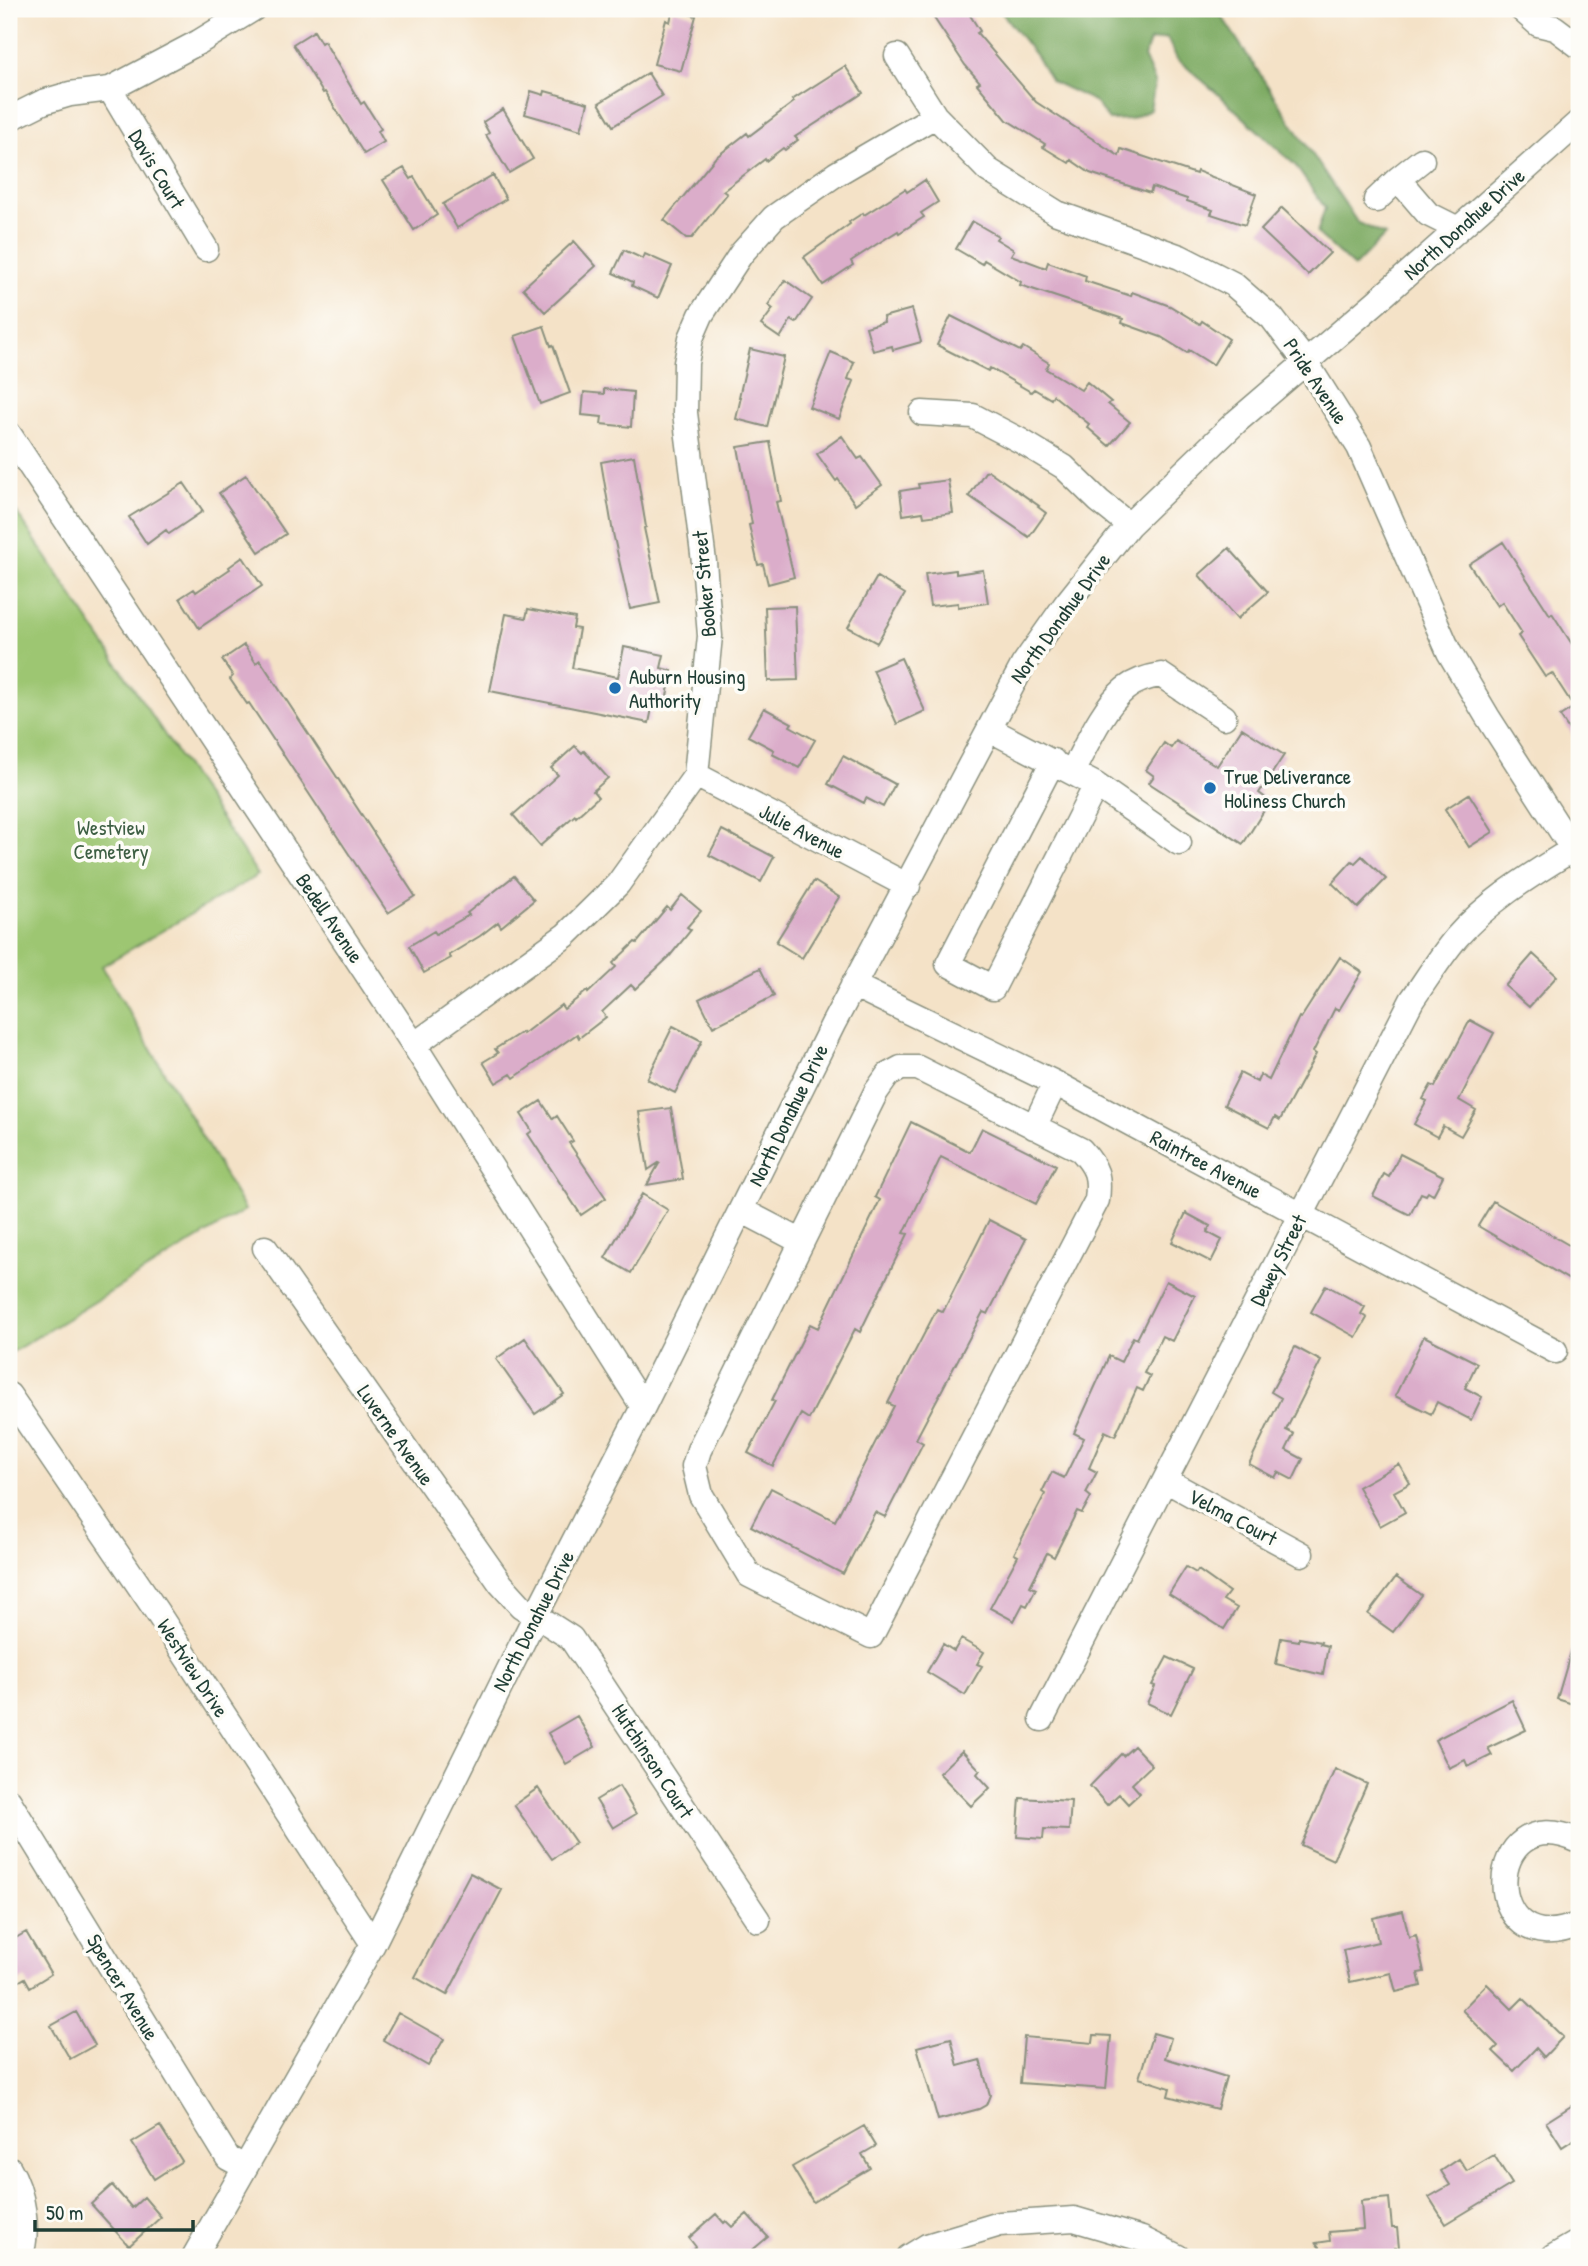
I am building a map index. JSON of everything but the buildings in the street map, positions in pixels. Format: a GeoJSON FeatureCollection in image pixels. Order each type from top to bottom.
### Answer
{"type":"FeatureCollection","features":[{"type":"Feature","properties":{"kind":"street"},"geometry":{"type":"LineString","coordinates":[[9,119],[43,102],[70,94],[110,89],[199,42],[253,9]]}},
{"type":"Feature","properties":{"kind":"street"},"geometry":{"type":"LineString","coordinates":[[1530,17],[1555,28],[1579,46]]}},
{"type":"Feature","properties":{"kind":"street"},"geometry":{"type":"LineString","coordinates":[[1530,17],[1551,41],[1579,64]]}},
{"type":"Feature","properties":{"kind":"street","name":"Pride Avenue"},"geometry":{"type":"LineString","coordinates":[[897,57],[935,116],[988,170],[1057,213],[1180,257],[1233,284],[1272,318],[1305,361],[1359,447],[1449,652],[1576,854]]}},
{"type":"Feature","properties":{"kind":"street","name":"Davis Court"},"geometry":{"type":"LineString","coordinates":[[110,89],[206,248]]}},
{"type":"Feature","properties":{"kind":"street","name":"Booker Street"},"geometry":{"type":"LineString","coordinates":[[414,1045],[566,935],[618,884],[696,775],[710,636],[704,562],[685,414],[686,363],[691,338],[701,316],[741,254],[774,217],[836,174],[935,116]]}},
{"type":"Feature","properties":{"kind":"street","name":"North Donahue Drive"},"geometry":{"type":"LineString","coordinates":[[194,2257],[373,1944],[853,985],[908,886],[1023,665],[1066,604],[1129,525],[1236,422],[1579,122]]}},
{"type":"Feature","properties":{"kind":"street"},"geometry":{"type":"LineString","coordinates":[[1376,200],[1422,160]]}},
{"type":"Feature","properties":{"kind":"street"},"geometry":{"type":"LineString","coordinates":[[1398,179],[1428,214],[1458,229]]}},
{"type":"Feature","properties":{"kind":"street"},"geometry":{"type":"LineString","coordinates":[[922,413],[973,416],[1021,441],[1064,467],[1100,502],[1129,525]]}},
{"type":"Feature","properties":{"kind":"street","name":"Bedell Avenue"},"geometry":{"type":"LineString","coordinates":[[9,434],[414,1045],[643,1407]]}},
{"type":"Feature","properties":{"kind":"street"},"geometry":{"type":"LineString","coordinates":[[1096,785],[993,988],[948,964],[1063,767],[1125,689],[1144,678],[1161,675],[1224,717]]}},
{"type":"Feature","properties":{"kind":"street"},"geometry":{"type":"LineString","coordinates":[[989,729],[1096,785],[1180,843]]}},
{"type":"Feature","properties":{"kind":"street","name":"Julie Avenue"},"geometry":{"type":"LineString","coordinates":[[696,775],[908,886]]}},
{"type":"Feature","properties":{"kind":"street","name":"Dewey Street"},"geometry":{"type":"LineString","coordinates":[[1042,1719],[1412,1000],[1455,939],[1492,902],[1513,886],[1576,854]]}},
{"type":"Feature","properties":{"kind":"street","name":"Raintree Avenue"},"geometry":{"type":"LineString","coordinates":[[853,985],[1055,1083],[1555,1351]]}},
{"type":"Feature","properties":{"kind":"street"},"geometry":{"type":"LineString","coordinates":[[901,1068],[918,1068],[1034,1127],[1081,1150],[1094,1165],[1099,1184],[1097,1200],[871,1636],[749,1574],[701,1496],[694,1466],[699,1450],[876,1092],[888,1076],[901,1068]]}},
{"type":"Feature","properties":{"kind":"street"},"geometry":{"type":"LineString","coordinates":[[1034,1127],[1055,1083]]}},
{"type":"Feature","properties":{"kind":"street"},"geometry":{"type":"LineString","coordinates":[[741,1210],[802,1242]]}},
{"type":"Feature","properties":{"kind":"street","name":"Luverne Avenue"},"geometry":{"type":"LineString","coordinates":[[265,1248],[501,1584],[521,1606],[536,1615]]}},
{"type":"Feature","properties":{"kind":"street","name":"Westview Drive"},"geometry":{"type":"LineString","coordinates":[[9,1395],[156,1612],[373,1944]]}},
{"type":"Feature","properties":{"kind":"street","name":"Velma Court"},"geometry":{"type":"LineString","coordinates":[[1164,1480],[1301,1554]]}},
{"type":"Feature","properties":{"kind":"street","name":"Hutchinson Court"},"geometry":{"type":"LineString","coordinates":[[536,1615],[571,1639],[758,1920]]}},
{"type":"Feature","properties":{"kind":"street","name":"Spencer Avenue"},"geometry":{"type":"LineString","coordinates":[[9,1801],[228,2158],[245,2167]]}},
{"type":"Feature","properties":{"kind":"street"},"geometry":{"type":"LineString","coordinates":[[1579,1841],[1566,1835],[1550,1833],[1534,1836],[1520,1845],[1510,1857],[1504,1873],[1503,1890],[1508,1905],[1518,1919],[1532,1927],[1548,1932],[1564,1931],[1579,1925]]}},
{"type":"Feature","properties":{"kind":"street"},"geometry":{"type":"LineString","coordinates":[[9,2168],[23,2201],[23,2248],[20,2257]]}},
{"type":"Feature","properties":{"kind":"street"},"geometry":{"type":"LineString","coordinates":[[909,2257],[927,2246],[1000,2224],[1074,2219],[1142,2239],[1178,2257]]}},
{"type":"Feature","properties":{"kind":"street"},"geometry":{"type":"LineString","coordinates":[[1553,2257],[1579,2242]]}},
{"type":"Feature","properties":{"kind":"green space"},"geometry":{"type":"Polygon","coordinates":[[[999,9],[1217,9],[1357,222],[1385,235],[1354,267],[1317,233],[1325,208],[1295,165],[1177,59],[1167,38],[1150,41],[1144,57],[1155,82],[1150,110],[1131,119],[1109,120],[1094,101],[1051,81],[1036,56],[999,9]]]}},
{"type":"Feature","properties":{"kind":"green space","name":"Westview Cemetery"},"geometry":{"type":"Polygon","coordinates":[[[9,501],[258,875],[102,966],[245,1210],[9,1354],[9,501]]]}},
{"type":"Feature","properties":{"kind":"place","name":"Auburn Housing Authority"},"geometry":{"type":"Point","coordinates":[615,688]}},
{"type":"Feature","properties":{"kind":"place","name":"True Deliverance Holiness Church"},"geometry":{"type":"Point","coordinates":[1210,788]}}]}
